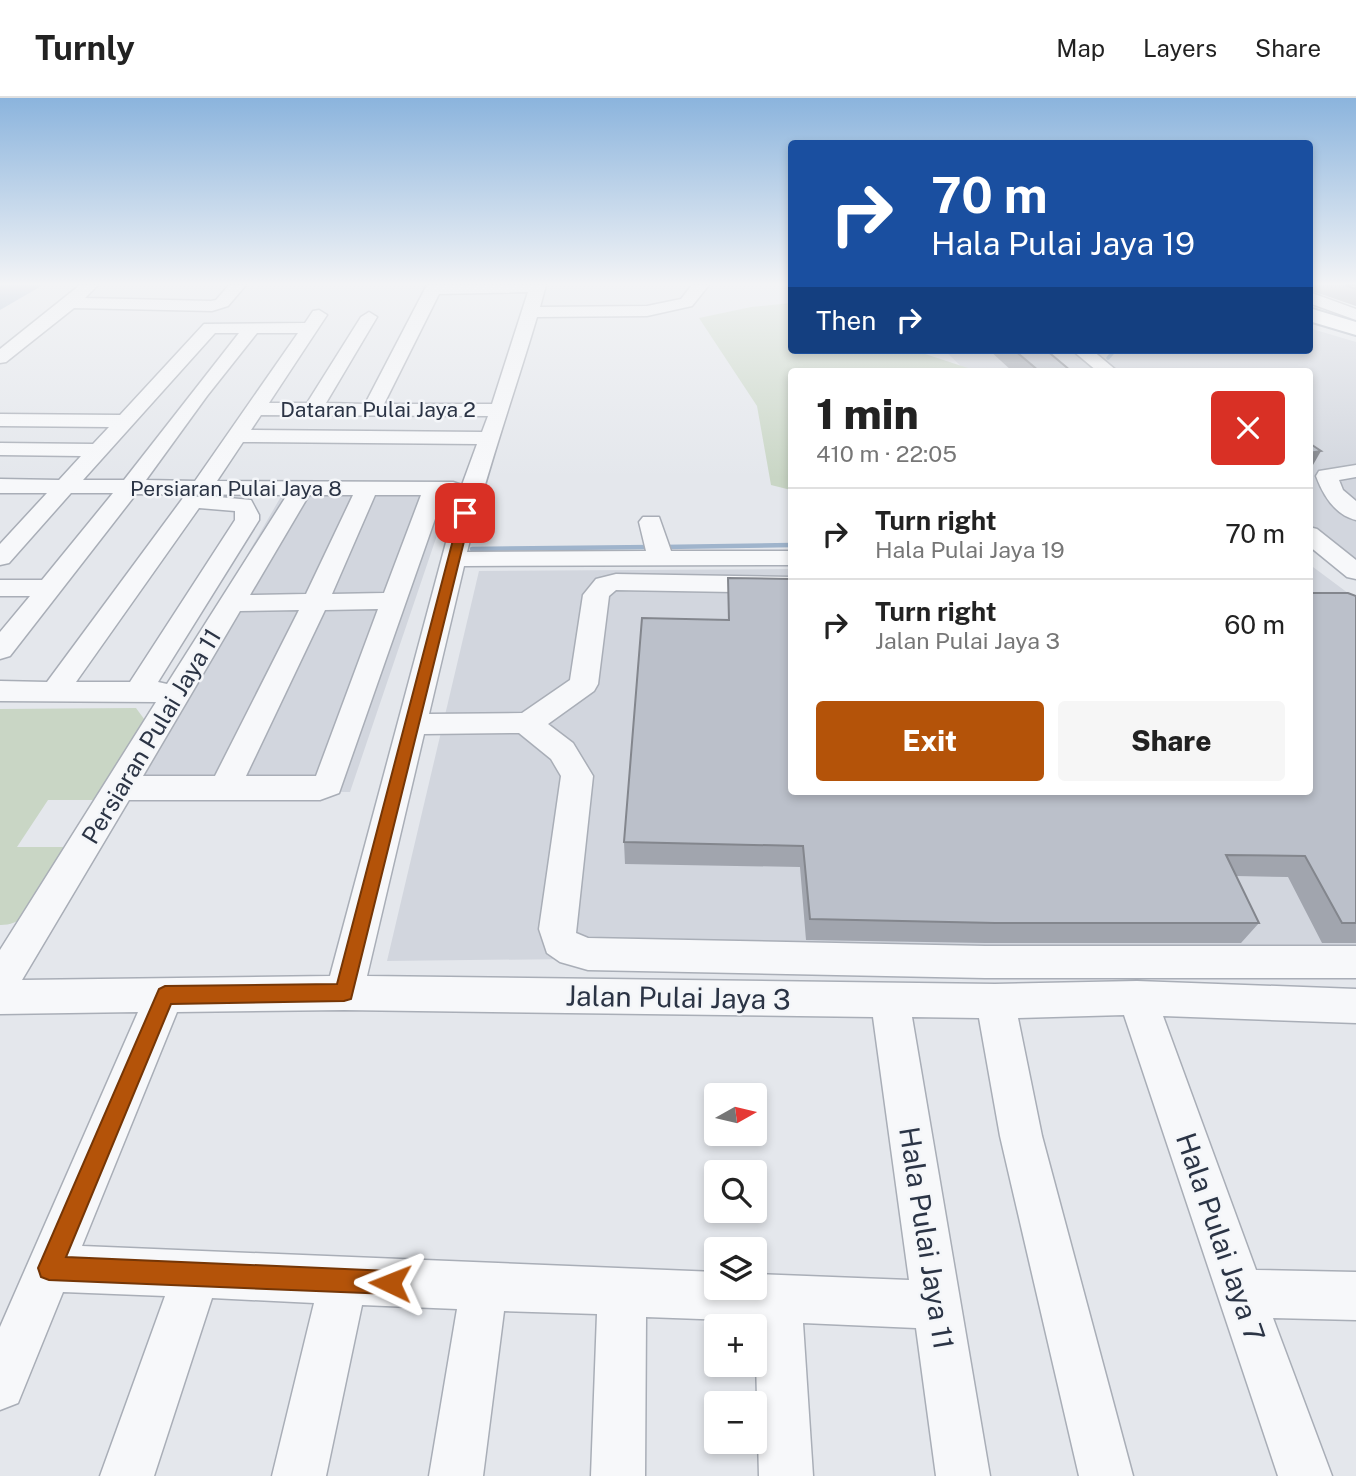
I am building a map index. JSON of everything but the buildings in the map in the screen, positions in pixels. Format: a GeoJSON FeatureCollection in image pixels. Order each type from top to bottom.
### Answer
{"type":"FeatureCollection","features":[{"type":"Feature","properties":{"kind":"street"},"geometry":{"type":"LineString","coordinates":[[0,558],[190,349]]}},
{"type":"Feature","properties":{"kind":"street"},"geometry":{"type":"LineString","coordinates":[[0,650],[125,495],[235,349]]}},
{"type":"Feature","properties":{"kind":"street"},"geometry":{"type":"LineString","coordinates":[[55,691],[216,467],[295,349]]}},
{"type":"Feature","properties":{"kind":"street"},"geometry":{"type":"LineString","coordinates":[[313,409],[349,349]]}},
{"type":"Feature","properties":{"kind":"street"},"geometry":{"type":"LineString","coordinates":[[372,409],[402,349]]}},
{"type":"Feature","properties":{"kind":"street"},"geometry":{"type":"LineString","coordinates":[[344,993],[453,559],[475,480],[518,349]]}},
{"type":"Feature","properties":{"kind":"street"},"geometry":{"type":"LineString","coordinates":[[151,392],[200,392]]}},
{"type":"Feature","properties":{"kind":"street","name":"Dataran Pulai Jaya 2"},"geometry":{"type":"LineString","coordinates":[[255,409],[500,410]]}},
{"type":"Feature","properties":{"kind":"street"},"geometry":{"type":"LineString","coordinates":[[0,420],[124,421]]}},
{"type":"Feature","properties":{"kind":"street"},"geometry":{"type":"LineString","coordinates":[[237,436],[490,438]]}},
{"type":"Feature","properties":{"kind":"street"},"geometry":{"type":"LineString","coordinates":[[0,449],[98,450]]}},
{"type":"Feature","properties":{"kind":"street"},"geometry":{"type":"LineString","coordinates":[[216,467],[475,480]]}},
{"type":"Feature","properties":{"kind":"street"},"geometry":{"type":"LineString","coordinates":[[1318,469],[1356,471]]}},
{"type":"Feature","properties":{"kind":"street"},"geometry":{"type":"LineString","coordinates":[[1318,469],[1333,493],[1356,513]]}},
{"type":"Feature","properties":{"kind":"street","name":"Persiaran Pulai Jaya 8"},"geometry":{"type":"LineString","coordinates":[[0,486],[66,487],[125,495],[196,495],[302,488],[434,489],[475,480]]}},
{"type":"Feature","properties":{"kind":"street","name":"Persiaran Pulai Jaya 11"},"geometry":{"type":"LineString","coordinates":[[0,983],[13,939],[119,788],[302,488]]}},
{"type":"Feature","properties":{"kind":"street"},"geometry":{"type":"LineString","coordinates":[[225,788],[367,489]]}},
{"type":"Feature","properties":{"kind":"street"},"geometry":{"type":"LineString","coordinates":[[119,788],[320,788],[328,785],[434,489]]}},
{"type":"Feature","properties":{"kind":"street"},"geometry":{"type":"LineString","coordinates":[[139,690],[248,515],[243,505],[196,495]]}},
{"type":"Feature","properties":{"kind":"street"},"geometry":{"type":"LineString","coordinates":[[651,522],[660,557]]}},
{"type":"Feature","properties":{"kind":"street"},"geometry":{"type":"LineString","coordinates":[[1313,540],[1356,572]]}},
{"type":"Feature","properties":{"kind":"street"},"geometry":{"type":"LineString","coordinates":[[453,559],[788,558]]}},
{"type":"Feature","properties":{"kind":"street"},"geometry":{"type":"LineString","coordinates":[[412,724],[526,723],[544,714],[584,684],[596,595],[605,584],[788,585]]}},
{"type":"Feature","properties":{"kind":"street"},"geometry":{"type":"LineString","coordinates":[[0,588],[50,588]]}},
{"type":"Feature","properties":{"kind":"street"},"geometry":{"type":"LineString","coordinates":[[232,603],[393,601]]}},
{"type":"Feature","properties":{"kind":"street"},"geometry":{"type":"LineString","coordinates":[[0,691],[139,690],[177,693]]}},
{"type":"Feature","properties":{"kind":"street"},"geometry":{"type":"LineString","coordinates":[[526,723],[562,751],[577,776],[557,929],[560,943],[573,951],[588,954],[985,962],[1356,962]]}},
{"type":"Feature","properties":{"kind":"street"},"geometry":{"type":"LineString","coordinates":[[1269,962],[1287,1003]]}},
{"type":"Feature","properties":{"kind":"street","name":"Jalan Pulai Jaya 3"},"geometry":{"type":"LineString","coordinates":[[0,997],[344,993],[995,1001],[1137,998],[1356,1006]]}},
{"type":"Feature","properties":{"kind":"street"},"geometry":{"type":"LineString","coordinates":[[0,1385],[165,995]]}},
{"type":"Feature","properties":{"kind":"street","name":"Hala Pulai Jaya 7"},"geometry":{"type":"LineString","coordinates":[[1137,998],[1305,1476]]}},
{"type":"Feature","properties":{"kind":"street","name":"Hala Pulai Jaya 11"},"geometry":{"type":"LineString","coordinates":[[890,999],[963,1476]]}},
{"type":"Feature","properties":{"kind":"street"},"geometry":{"type":"LineString","coordinates":[[995,1001],[1021,1136],[1106,1476]]}},
{"type":"Feature","properties":{"kind":"street"},"geometry":{"type":"LineString","coordinates":[[49,1268],[938,1305]]}},
{"type":"Feature","properties":{"kind":"street"},"geometry":{"type":"LineString","coordinates":[[127,1476],[196,1275]]}},
{"type":"Feature","properties":{"kind":"street"},"geometry":{"type":"LineString","coordinates":[[299,1476],[343,1281]]}},
{"type":"Feature","properties":{"kind":"street"},"geometry":{"type":"LineString","coordinates":[[456,1476],[484,1286]]}},
{"type":"Feature","properties":{"kind":"street"},"geometry":{"type":"LineString","coordinates":[[618,1476],[622,1292]]}},
{"type":"Feature","properties":{"kind":"street"},"geometry":{"type":"LineString","coordinates":[[1240,1293],[1356,1296]]}},
{"type":"Feature","properties":{"kind":"street"},"geometry":{"type":"LineString","coordinates":[[778,1299],[786,1476]]}},
{"type":"Feature","properties":{"kind":"shaded area"},"geometry":{"type":"Polygon","coordinates":[[[1313,349],[1356,349],[1356,562],[1313,528],[1313,368],[963,368],[948,354],[1313,354],[1313,349]]]}},
{"type":"Feature","properties":{"kind":"shaded area"},"geometry":{"type":"Polygon","coordinates":[[[290,481],[455,482],[350,792],[111,790],[290,481]]]}},
{"type":"Feature","properties":{"kind":"shaded area"},"geometry":{"type":"Polygon","coordinates":[[[1313,567],[1356,599],[1356,950],[387,961],[479,571],[788,569],[788,795],[1313,795],[1313,567]]]}},
{"type":"Feature","properties":{"kind":"green space"},"geometry":{"type":"Polygon","coordinates":[[[720,349],[788,349],[788,354],[925,354],[968,368],[788,368],[788,489],[771,485],[757,406],[720,349]]]}},
{"type":"Feature","properties":{"kind":"green space"},"geometry":{"type":"Polygon","coordinates":[[[136,708],[147,723],[99,800],[48,800],[17,847],[71,847],[34,908],[13,923],[0,925],[0,709],[136,708]]]}},
{"type":"Feature","properties":{"kind":"waterway"},"geometry":{"type":"LineString","coordinates":[[1108,358],[1112,354]]}},
{"type":"Feature","properties":{"kind":"waterway"},"geometry":{"type":"LineString","coordinates":[[663,547],[788,545]]}},
{"type":"Feature","properties":{"kind":"waterway"},"geometry":{"type":"LineString","coordinates":[[472,549],[652,547]]}},
{"type":"Feature","properties":{"kind":"route"},"geometry":{"type":"LineString","coordinates":[[390,1283],[49,1268],[165,995],[344,993],[465,513]]}}]}
